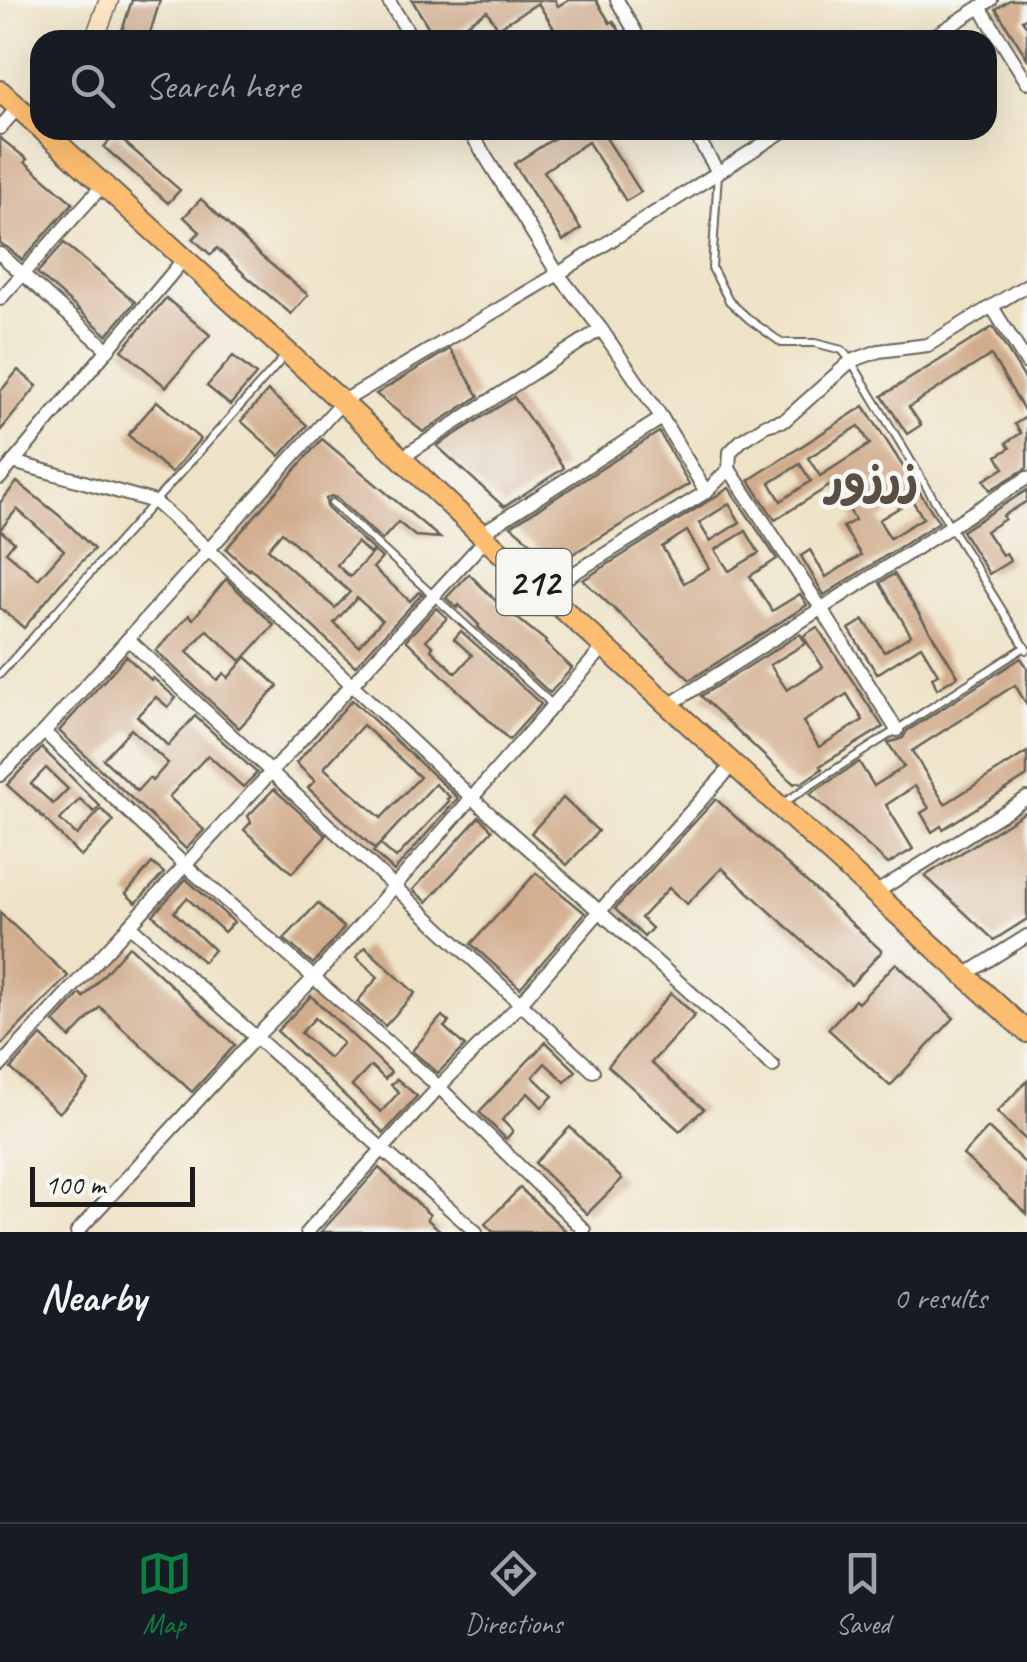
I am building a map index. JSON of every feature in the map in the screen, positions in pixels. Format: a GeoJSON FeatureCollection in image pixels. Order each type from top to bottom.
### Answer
{"type":"FeatureCollection","features":[{"type":"Feature","properties":{"kind":"main road","name":"212"},"geometry":{"type":"LineString","coordinates":[[0,91],[30,116]]}},
{"type":"Feature","properties":{"kind":"main road","name":"212"},"geometry":{"type":"LineString","coordinates":[[58,140],[103,186],[1027,1032]]}},
{"type":"Feature","properties":{"kind":"street"},"geometry":{"type":"LineString","coordinates":[[98,30],[110,0]]}},
{"type":"Feature","properties":{"kind":"street"},"geometry":{"type":"LineString","coordinates":[[388,0],[407,30]]}},
{"type":"Feature","properties":{"kind":"street"},"geometry":{"type":"LineString","coordinates":[[617,0],[634,30]]}},
{"type":"Feature","properties":{"kind":"street"},"geometry":{"type":"LineString","coordinates":[[944,30],[986,4],[1027,82]]}},
{"type":"Feature","properties":{"kind":"street"},"geometry":{"type":"LineString","coordinates":[[0,128],[18,107]]}},
{"type":"Feature","properties":{"kind":"street"},"geometry":{"type":"LineString","coordinates":[[475,140],[558,274],[662,418],[706,492]]}},
{"type":"Feature","properties":{"kind":"street"},"geometry":{"type":"LineString","coordinates":[[699,140],[718,172]]}},
{"type":"Feature","properties":{"kind":"street"},"geometry":{"type":"LineString","coordinates":[[0,775],[44,732],[342,402],[558,274],[769,140]]}},
{"type":"Feature","properties":{"kind":"street"},"geometry":{"type":"LineString","coordinates":[[0,299],[103,186]]}},
{"type":"Feature","properties":{"kind":"street"},"geometry":{"type":"LineString","coordinates":[[0,254],[107,348]]}},
{"type":"Feature","properties":{"kind":"street"},"geometry":{"type":"LineString","coordinates":[[184,259],[5,468],[155,502],[472,798],[773,1066]]}},
{"type":"Feature","properties":{"kind":"street"},"geometry":{"type":"LineString","coordinates":[[897,730],[729,469],[730,452],[766,426],[785,420],[852,362],[878,351],[928,346],[1027,285]]}},
{"type":"Feature","properties":{"kind":"street"},"geometry":{"type":"LineString","coordinates":[[992,307],[1027,363]]}},
{"type":"Feature","properties":{"kind":"street"},"geometry":{"type":"LineString","coordinates":[[401,458],[601,329]]}},
{"type":"Feature","properties":{"kind":"street"},"geometry":{"type":"LineString","coordinates":[[0,1066],[484,536],[662,418]]}},
{"type":"Feature","properties":{"kind":"street"},"geometry":{"type":"LineString","coordinates":[[545,592],[706,492],[729,469]]}},
{"type":"Feature","properties":{"kind":"street"},"geometry":{"type":"LineString","coordinates":[[669,704],[1027,478]]}},
{"type":"Feature","properties":{"kind":"street"},"geometry":{"type":"LineString","coordinates":[[128,639],[593,1072]]}},
{"type":"Feature","properties":{"kind":"street"},"geometry":{"type":"LineString","coordinates":[[77,1232],[313,980],[604,646]]}},
{"type":"Feature","properties":{"kind":"street"},"geometry":{"type":"LineString","coordinates":[[44,732],[185,865],[439,1087],[584,1230]]}},
{"type":"Feature","properties":{"kind":"street"},"geometry":{"type":"LineString","coordinates":[[308,1232],[734,764]]}},
{"type":"Feature","properties":{"kind":"street"},"geometry":{"type":"LineString","coordinates":[[874,892],[1027,798]]}},
{"type":"Feature","properties":{"kind":"street"},"geometry":{"type":"LineString","coordinates":[[130,925],[476,1232]]}},
{"type":"Feature","properties":{"kind":"street"},"geometry":{"type":"LineString","coordinates":[[965,975],[1027,936]]}},
{"type":"Feature","properties":{"kind":"lane"},"geometry":{"type":"LineString","coordinates":[[718,172],[712,268],[729,301],[782,343],[815,343],[842,350],[1026,649],[780,806]]}},
{"type":"Feature","properties":{"kind":"lane"},"geometry":{"type":"LineString","coordinates":[[0,674],[288,354]]}},
{"type":"Feature","properties":{"kind":"lane"},"geometry":{"type":"LineString","coordinates":[[332,503],[553,705]]}},
{"type":"Feature","properties":{"kind":"building"},"geometry":{"type":"Polygon","coordinates":[[[132,0],[160,0],[151,30],[122,30],[132,0]]]}},
{"type":"Feature","properties":{"kind":"building"},"geometry":{"type":"Polygon","coordinates":[[[412,0],[555,0],[558,6],[568,0],[596,0],[619,30],[555,30],[538,3],[498,28],[487,11],[458,30],[430,30],[412,0]]]}},
{"type":"Feature","properties":{"kind":"building"},"geometry":{"type":"Polygon","coordinates":[[[1010,0],[1027,0],[1027,17],[1022,20],[1027,27],[1027,58],[996,9],[1010,0]]]}},
{"type":"Feature","properties":{"kind":"building"},"geometry":{"type":"Polygon","coordinates":[[[0,138],[73,203],[22,260],[0,244],[0,138]]]}},
{"type":"Feature","properties":{"kind":"building"},"geometry":{"type":"Polygon","coordinates":[[[110,140],[122,140],[180,190],[168,203],[104,147],[110,140]]]}},
{"type":"Feature","properties":{"kind":"building"},"geometry":{"type":"Polygon","coordinates":[[[551,140],[607,140],[641,192],[626,201],[588,142],[544,171],[581,229],[563,241],[514,164],[551,140]]]}},
{"type":"Feature","properties":{"kind":"building"},"geometry":{"type":"Polygon","coordinates":[[[201,199],[308,295],[291,314],[217,248],[211,255],[193,239],[200,232],[184,217],[201,199]]]}},
{"type":"Feature","properties":{"kind":"building"},"geometry":{"type":"Polygon","coordinates":[[[64,243],[135,302],[107,335],[37,273],[64,243]]]}},
{"type":"Feature","properties":{"kind":"building"},"geometry":{"type":"Polygon","coordinates":[[[166,298],[210,335],[166,387],[122,350],[166,298]]]}},
{"type":"Feature","properties":{"kind":"building"},"geometry":{"type":"Polygon","coordinates":[[[993,327],[1027,382],[1027,415],[991,355],[909,407],[921,425],[907,434],[882,396],[993,327]]]}},
{"type":"Feature","properties":{"kind":"building"},"geometry":{"type":"Polygon","coordinates":[[[450,349],[479,396],[423,432],[376,394],[450,349]]]}},
{"type":"Feature","properties":{"kind":"building"},"geometry":{"type":"Polygon","coordinates":[[[233,356],[256,375],[230,405],[207,386],[233,356]]]}},
{"type":"Feature","properties":{"kind":"building"},"geometry":{"type":"Polygon","coordinates":[[[18,370],[37,386],[0,431],[0,392],[18,370]]]}},
{"type":"Feature","properties":{"kind":"building"},"geometry":{"type":"Polygon","coordinates":[[[268,391],[307,425],[280,456],[241,421],[268,391]]]}},
{"type":"Feature","properties":{"kind":"building"},"geometry":{"type":"Polygon","coordinates":[[[514,397],[564,468],[504,507],[437,446],[514,397]]]}},
{"type":"Feature","properties":{"kind":"building"},"geometry":{"type":"Polygon","coordinates":[[[157,401],[200,439],[171,473],[128,435],[157,401]]]}},
{"type":"Feature","properties":{"kind":"building"},"geometry":{"type":"Polygon","coordinates":[[[864,406],[939,522],[824,595],[801,556],[810,550],[826,577],[861,555],[843,527],[855,520],[834,483],[775,520],[749,480],[864,406]],[[859,426],[808,458],[820,476],[870,444],[859,426]],[[800,464],[770,483],[781,501],[811,481],[800,464]],[[912,500],[879,520],[890,538],[923,518],[912,500]]]}},
{"type":"Feature","properties":{"kind":"building"},"geometry":{"type":"Polygon","coordinates":[[[1027,416],[1027,468],[990,490],[984,480],[1004,468],[997,456],[1010,448],[1006,443],[1021,433],[1015,424],[1027,416]]]}},
{"type":"Feature","properties":{"kind":"building"},"geometry":{"type":"Polygon","coordinates":[[[659,432],[689,484],[556,564],[511,526],[659,432]]]}},
{"type":"Feature","properties":{"kind":"building"},"geometry":{"type":"Polygon","coordinates":[[[322,439],[440,538],[415,536],[398,522],[382,540],[337,498],[326,499],[327,508],[373,550],[370,554],[357,542],[337,565],[350,577],[374,551],[382,558],[373,568],[410,601],[419,592],[422,594],[355,666],[226,549],[322,439]],[[282,532],[268,549],[335,608],[350,592],[282,532]],[[357,598],[334,623],[359,646],[382,620],[357,598]]]}},
{"type":"Feature","properties":{"kind":"building"},"geometry":{"type":"Polygon","coordinates":[[[17,482],[94,549],[24,628],[0,608],[0,503],[17,482]],[[17,509],[0,530],[14,542],[6,552],[38,579],[64,550],[17,509]]]}},
{"type":"Feature","properties":{"kind":"building"},"geometry":{"type":"Polygon","coordinates":[[[729,488],[777,559],[750,576],[772,611],[800,594],[807,605],[690,680],[583,580],[729,488]],[[729,504],[699,523],[710,541],[740,522],[729,504]],[[687,531],[662,547],[684,583],[709,568],[687,531]],[[746,531],[715,550],[729,571],[759,553],[746,531]]]}},
{"type":"Feature","properties":{"kind":"building"},"geometry":{"type":"Polygon","coordinates":[[[1027,490],[1027,501],[986,531],[1010,561],[989,574],[962,531],[1027,490]]]}},
{"type":"Feature","properties":{"kind":"building"},"geometry":{"type":"Polygon","coordinates":[[[469,574],[572,668],[550,693],[459,605],[457,608],[446,598],[469,574]]]}},
{"type":"Feature","properties":{"kind":"building"},"geometry":{"type":"Polygon","coordinates":[[[894,574],[958,676],[937,689],[932,677],[938,674],[921,646],[877,674],[849,629],[864,620],[884,652],[911,635],[880,583],[894,574]]]}},
{"type":"Feature","properties":{"kind":"building"},"geometry":{"type":"Polygon","coordinates":[[[226,579],[274,625],[241,661],[207,630],[187,652],[217,680],[224,673],[228,678],[246,657],[278,686],[239,728],[156,651],[189,615],[193,619],[226,579]]]}},
{"type":"Feature","properties":{"kind":"building"},"geometry":{"type":"Polygon","coordinates":[[[436,608],[447,618],[426,640],[433,647],[431,650],[456,673],[472,655],[454,639],[461,631],[541,704],[509,740],[406,640],[436,608]]]}},
{"type":"Feature","properties":{"kind":"building"},"geometry":{"type":"Polygon","coordinates":[[[817,627],[883,727],[820,766],[822,769],[800,784],[794,784],[701,696],[800,634],[806,643],[770,665],[787,690],[823,667],[803,636],[817,627]],[[847,694],[803,722],[819,747],[863,720],[847,694]]]}},
{"type":"Feature","properties":{"kind":"building"},"geometry":{"type":"Polygon","coordinates":[[[126,656],[176,698],[168,707],[156,697],[137,716],[168,746],[195,716],[257,773],[243,787],[208,755],[169,797],[204,830],[186,849],[59,731],[126,656]],[[131,729],[103,759],[137,791],[168,763],[131,729]]]}},
{"type":"Feature","properties":{"kind":"building"},"geometry":{"type":"Polygon","coordinates":[[[1021,658],[1027,667],[1027,705],[1015,685],[912,751],[945,804],[1027,752],[1027,776],[943,829],[941,826],[932,832],[921,813],[929,808],[915,786],[886,805],[913,849],[888,864],[810,794],[859,762],[874,786],[904,767],[888,743],[903,738],[907,731],[1021,658]]]}},
{"type":"Feature","properties":{"kind":"building"},"geometry":{"type":"Polygon","coordinates":[[[352,700],[458,798],[394,871],[373,852],[380,844],[375,849],[308,788],[315,781],[296,763],[352,700]],[[363,725],[324,768],[381,818],[420,777],[363,725]],[[435,784],[380,844],[396,858],[449,801],[450,797],[435,784]]]}},
{"type":"Feature","properties":{"kind":"building"},"geometry":{"type":"Polygon","coordinates":[[[42,748],[100,806],[94,812],[80,799],[60,820],[77,835],[101,809],[114,821],[81,857],[7,785],[42,748]],[[46,768],[31,784],[53,804],[68,789],[46,768]]]}},
{"type":"Feature","properties":{"kind":"building"},"geometry":{"type":"Polygon","coordinates":[[[274,789],[326,836],[292,873],[244,830],[251,822],[248,816],[274,789]]]}},
{"type":"Feature","properties":{"kind":"building"},"geometry":{"type":"Polygon","coordinates":[[[563,798],[598,831],[567,865],[531,833],[563,798]]]}},
{"type":"Feature","properties":{"kind":"building"},"geometry":{"type":"Polygon","coordinates":[[[716,799],[882,951],[851,985],[722,868],[687,904],[669,888],[641,918],[652,928],[644,937],[615,909],[716,799]]]}},
{"type":"Feature","properties":{"kind":"building"},"geometry":{"type":"Polygon","coordinates":[[[1027,811],[1027,919],[994,940],[925,876],[1027,811]]]}},
{"type":"Feature","properties":{"kind":"building"},"geometry":{"type":"Polygon","coordinates":[[[479,817],[492,830],[427,902],[413,890],[479,817]]]}},
{"type":"Feature","properties":{"kind":"building"},"geometry":{"type":"Polygon","coordinates":[[[152,863],[164,873],[136,903],[126,894],[152,863]]]}},
{"type":"Feature","properties":{"kind":"building"},"geometry":{"type":"Polygon","coordinates":[[[536,873],[585,913],[520,988],[471,944],[536,873]]]}},
{"type":"Feature","properties":{"kind":"building"},"geometry":{"type":"Polygon","coordinates":[[[186,879],[234,922],[224,932],[187,898],[174,912],[214,950],[203,962],[153,915],[186,879]]]}},
{"type":"Feature","properties":{"kind":"building"},"geometry":{"type":"Polygon","coordinates":[[[318,903],[344,928],[313,964],[284,939],[318,903]]]}},
{"type":"Feature","properties":{"kind":"building"},"geometry":{"type":"Polygon","coordinates":[[[0,913],[68,976],[0,1046],[0,913]]]}},
{"type":"Feature","properties":{"kind":"building"},"geometry":{"type":"Polygon","coordinates":[[[129,946],[235,1045],[192,1092],[100,1007],[70,1038],[54,1022],[80,994],[84,997],[129,946]]]}},
{"type":"Feature","properties":{"kind":"building"},"geometry":{"type":"Polygon","coordinates":[[[365,947],[415,993],[385,1026],[357,1002],[378,977],[356,957],[365,947]]]}},
{"type":"Feature","properties":{"kind":"building"},"geometry":{"type":"Polygon","coordinates":[[[896,963],[954,1018],[890,1086],[828,1029],[896,963]]]}},
{"type":"Feature","properties":{"kind":"building"},"geometry":{"type":"Polygon","coordinates":[[[671,993],[695,1015],[651,1063],[704,1109],[680,1131],[608,1066],[671,993]]]}},
{"type":"Feature","properties":{"kind":"building"},"geometry":{"type":"Polygon","coordinates":[[[311,996],[391,1072],[385,1079],[371,1066],[352,1086],[381,1112],[399,1092],[391,1085],[397,1079],[417,1096],[384,1133],[277,1031],[311,996]],[[315,1018],[301,1033],[329,1058],[343,1043],[315,1018]]]}},
{"type":"Feature","properties":{"kind":"building"},"geometry":{"type":"Polygon","coordinates":[[[442,1016],[449,1022],[444,1027],[465,1046],[438,1073],[412,1051],[442,1016]]]}},
{"type":"Feature","properties":{"kind":"building"},"geometry":{"type":"Polygon","coordinates":[[[41,1036],[89,1081],[59,1113],[11,1069],[41,1036]]]}},
{"type":"Feature","properties":{"kind":"building"},"geometry":{"type":"Polygon","coordinates":[[[546,1042],[576,1071],[565,1082],[545,1063],[533,1077],[553,1096],[542,1107],[528,1093],[502,1120],[513,1131],[506,1139],[479,1112],[546,1042]]]}},
{"type":"Feature","properties":{"kind":"building"},"geometry":{"type":"Polygon","coordinates":[[[1027,1081],[1027,1141],[997,1112],[1027,1081]]]}},
{"type":"Feature","properties":{"kind":"building"},"geometry":{"type":"Polygon","coordinates":[[[570,1127],[622,1179],[587,1214],[535,1163],[570,1127]]]}},
{"type":"Feature","properties":{"kind":"building"},"geometry":{"type":"Polygon","coordinates":[[[988,1128],[1027,1165],[1027,1214],[963,1155],[988,1128]]]}},
{"type":"Feature","properties":{"kind":"building"},"geometry":{"type":"Polygon","coordinates":[[[379,1168],[430,1215],[427,1219],[442,1232],[321,1232],[379,1168]]]}},
{"type":"Feature","properties":{"kind":"building"},"geometry":{"type":"Polygon","coordinates":[[[520,1188],[567,1232],[493,1232],[485,1224],[520,1188]]]}},
{"type":"Feature","properties":{"kind":"district","name":"زرزور"},"geometry":{"type":"Point","coordinates":[872,479]}}]}
